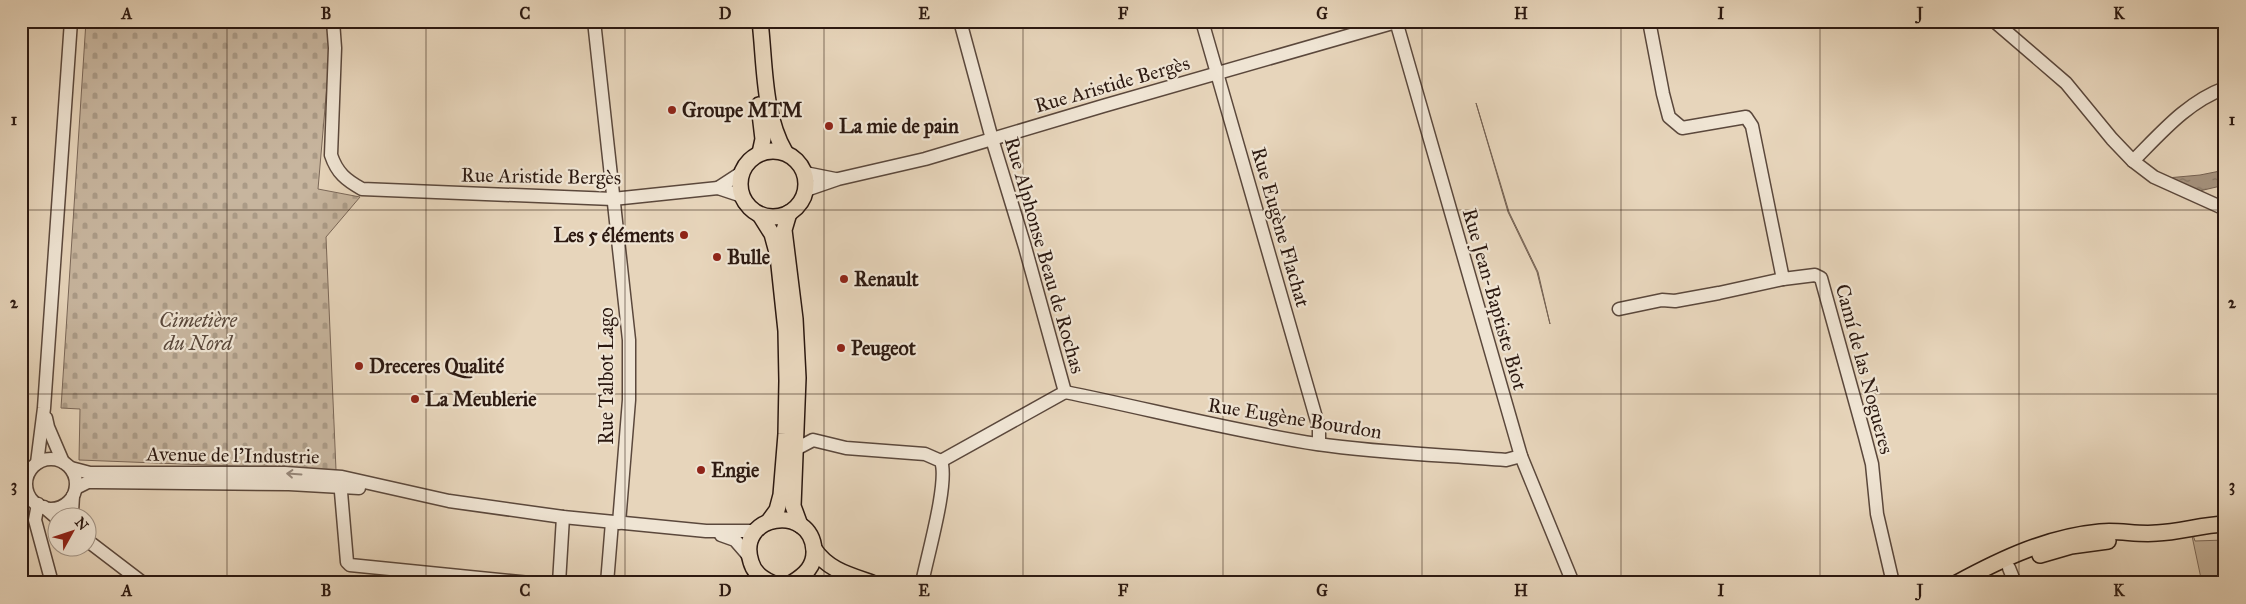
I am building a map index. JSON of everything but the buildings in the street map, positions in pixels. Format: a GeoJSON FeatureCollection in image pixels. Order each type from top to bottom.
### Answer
{"type":"FeatureCollection","features":[{"type":"Feature","properties":{"kind":"main road"},"geometry":{"type":"LineString","coordinates":[[749,21],[763,139],[760,153]]}},
{"type":"Feature","properties":{"kind":"main road"},"geometry":{"type":"LineString","coordinates":[[760,21],[771,119],[776,136],[785,152]]}},
{"type":"Feature","properties":{"kind":"main road"},"geometry":{"type":"LineString","coordinates":[[775,150],[785,152],[798,161],[805,173],[806,190],[803,200],[789,213],[780,217],[760,214],[749,207],[742,196],[741,173],[747,163],[760,153],[775,150]]}},
{"type":"Feature","properties":{"kind":"main road"},"geometry":{"type":"LineString","coordinates":[[789,213],[784,230],[796,329],[798,378],[796,449],[792,484],[793,506],[800,525]]}},
{"type":"Feature","properties":{"kind":"main road"},"geometry":{"type":"LineString","coordinates":[[760,214],[772,234],[778,256],[786,331],[787,371],[786,434],[781,496],[777,510],[769,521],[755,532],[750,542],[748,554],[753,569],[767,582]]}},
{"type":"Feature","properties":{"kind":"main road"},"geometry":{"type":"LineString","coordinates":[[769,521],[779,519],[790,520],[800,525],[810,536],[814,549],[813,563],[806,574]]}},
{"type":"Feature","properties":{"kind":"main road"},"geometry":{"type":"LineString","coordinates":[[2174,532],[2204,524],[2225,524]]}},
{"type":"Feature","properties":{"kind":"main road"},"geometry":{"type":"LineString","coordinates":[[1957,583],[2018,552],[2062,538],[2103,532],[2225,534]]}},
{"type":"Feature","properties":{"kind":"main road"},"geometry":{"type":"LineString","coordinates":[[1977,583],[2009,568],[2062,548],[2136,534]]}},
{"type":"Feature","properties":{"kind":"main road"},"geometry":{"type":"LineString","coordinates":[[814,549],[826,564],[837,571],[872,583]]}},
{"type":"Feature","properties":{"kind":"main road"},"geometry":{"type":"LineString","coordinates":[[792,583],[816,570],[837,571]]}},
{"type":"Feature","properties":{"kind":"street"},"geometry":{"type":"LineString","coordinates":[[52,583],[35,520],[33,500],[27,483],[44,408],[71,21]]}},
{"type":"Feature","properties":{"kind":"street","name":"Rue Aristide Bergès"},"geometry":{"type":"LineString","coordinates":[[333,21],[335,48],[331,155],[336,169],[346,180],[362,189],[613,199],[718,188],[742,196]]}},
{"type":"Feature","properties":{"kind":"street","name":"Rue Talbot Lago"},"geometry":{"type":"LineString","coordinates":[[594,21],[613,199],[623,270],[629,340],[628,400],[616,522],[607,583]]}},
{"type":"Feature","properties":{"kind":"street","name":"Rue Alphonse Beau de Rochas"},"geometry":{"type":"LineString","coordinates":[[941,461],[1065,392],[1025,247],[992,140],[960,21]]}},
{"type":"Feature","properties":{"kind":"street","name":"Rue Eugène Flachat"},"geometry":{"type":"LineString","coordinates":[[1202,21],[1319,428],[1319,444]]}},
{"type":"Feature","properties":{"kind":"street"},"geometry":{"type":"LineString","coordinates":[[1619,309],[1662,300],[1684,300],[1782,279],[1752,126],[1746,117],[1682,128],[1669,116],[1649,21]]}},
{"type":"Feature","properties":{"kind":"street"},"geometry":{"type":"LineString","coordinates":[[1994,21],[2066,83],[2112,139],[2133,161],[2154,177],[2225,209]]}},
{"type":"Feature","properties":{"kind":"street","name":"Rue Aristide Bergès"},"geometry":{"type":"LineString","coordinates":[[806,190],[838,179],[925,160],[1396,22]]}},
{"type":"Feature","properties":{"kind":"street","name":"Rue Jean-Baptiste Biot"},"geometry":{"type":"LineString","coordinates":[[1396,22],[1521,456],[1573,583]]}},
{"type":"Feature","properties":{"kind":"street"},"geometry":{"type":"LineString","coordinates":[[2133,161],[2176,118],[2207,95],[2225,88]]}},
{"type":"Feature","properties":{"kind":"street","name":"Rue Aristide Bergès"},"geometry":{"type":"LineString","coordinates":[[718,188],[741,173]]}},
{"type":"Feature","properties":{"kind":"street","name":"Rue Aristide Bergès"},"geometry":{"type":"LineString","coordinates":[[805,173],[838,179]]}},
{"type":"Feature","properties":{"kind":"street","name":"Camí de las Nogueres"},"geometry":{"type":"LineString","coordinates":[[1782,279],[1815,275],[1821,278],[1824,285],[1870,455],[1877,514],[1893,583]]}},
{"type":"Feature","properties":{"kind":"street","name":"Rue Eugène Bourdon"},"geometry":{"type":"LineString","coordinates":[[1065,392],[1249,433],[1319,444],[1369,450],[1506,460],[1521,456]]}},
{"type":"Feature","properties":{"kind":"street"},"geometry":{"type":"LineString","coordinates":[[44,408],[48,427],[76,481],[73,506]]}},
{"type":"Feature","properties":{"kind":"street"},"geometry":{"type":"LineString","coordinates":[[796,449],[813,440],[846,448],[925,454],[941,461],[944,468],[941,491],[922,583]]}},
{"type":"Feature","properties":{"kind":"street"},"geometry":{"type":"LineString","coordinates":[[30,469],[50,459],[67,465]]}},
{"type":"Feature","properties":{"kind":"street","name":"Avenue de l'Industrie"},"geometry":{"type":"LineString","coordinates":[[67,465],[90,473],[341,482],[449,501],[563,517],[706,531],[755,532]]}},
{"type":"Feature","properties":{"kind":"street","name":"Avenue de l'Industrie"},"geometry":{"type":"LineString","coordinates":[[74,492],[88,482],[249,478]]}},
{"type":"Feature","properties":{"kind":"street"},"geometry":{"type":"LineString","coordinates":[[341,482],[346,562],[350,565],[530,583]]}},
{"type":"Feature","properties":{"kind":"street"},"geometry":{"type":"LineString","coordinates":[[33,500],[60,507],[74,492]]}},
{"type":"Feature","properties":{"kind":"street"},"geometry":{"type":"LineString","coordinates":[[33,500],[48,511]]}},
{"type":"Feature","properties":{"kind":"street"},"geometry":{"type":"LineString","coordinates":[[558,583],[563,517]]}},
{"type":"Feature","properties":{"kind":"street","name":"Avenue de l'Industrie"},"geometry":{"type":"LineString","coordinates":[[706,531],[735,540],[748,554]]}},
{"type":"Feature","properties":{"kind":"street"},"geometry":{"type":"LineString","coordinates":[[98,545],[105,552]]}},
{"type":"Feature","properties":{"kind":"street"},"geometry":{"type":"LineString","coordinates":[[98,547],[143,583]]}},
{"type":"Feature","properties":{"kind":"street"},"geometry":{"type":"LineString","coordinates":[[2009,568],[2015,583]]}},
{"type":"Feature","properties":{"kind":"green space","name":"Cimetière du Nord"},"geometry":{"type":"Polygon","coordinates":[[[86,21],[326,21],[330,50],[318,189],[360,197],[326,237],[336,470],[79,460],[80,409],[61,408],[86,21]]]}},
{"type":"Feature","properties":{"kind":"green space"},"geometry":{"type":"Polygon","coordinates":[[[2193,535],[2195,541],[2225,540],[2225,583],[2202,583],[2192,536],[2187,536],[2193,535]]]}},
{"type":"Feature","properties":{"kind":"water"},"geometry":{"type":"Polygon","coordinates":[[[1476,103],[1509,212],[1538,272],[1550,324],[1537,272],[1508,212],[1476,103]]]}},
{"type":"Feature","properties":{"kind":"water"},"geometry":{"type":"Polygon","coordinates":[[[2225,170],[2225,185],[2195,192],[2167,178],[2200,175],[2225,170]]]}},
{"type":"Feature","properties":{"kind":"place","name":"Groupe MTM"},"geometry":{"type":"Point","coordinates":[672,110]}},
{"type":"Feature","properties":{"kind":"place","name":"La mie de pain"},"geometry":{"type":"Point","coordinates":[829,126]}},
{"type":"Feature","properties":{"kind":"place","name":"Les 5 éléments"},"geometry":{"type":"Point","coordinates":[684,235]}},
{"type":"Feature","properties":{"kind":"place","name":"Bulle"},"geometry":{"type":"Point","coordinates":[717,257]}},
{"type":"Feature","properties":{"kind":"place","name":"Renault"},"geometry":{"type":"Point","coordinates":[844,279]}},
{"type":"Feature","properties":{"kind":"place","name":"Peugeot"},"geometry":{"type":"Point","coordinates":[841,348]}},
{"type":"Feature","properties":{"kind":"place","name":"Dreceres Qualité"},"geometry":{"type":"Point","coordinates":[359,366]}},
{"type":"Feature","properties":{"kind":"place","name":"La Meublerie"},"geometry":{"type":"Point","coordinates":[415,399]}},
{"type":"Feature","properties":{"kind":"place","name":"Engie"},"geometry":{"type":"Point","coordinates":[701,470]}}]}
